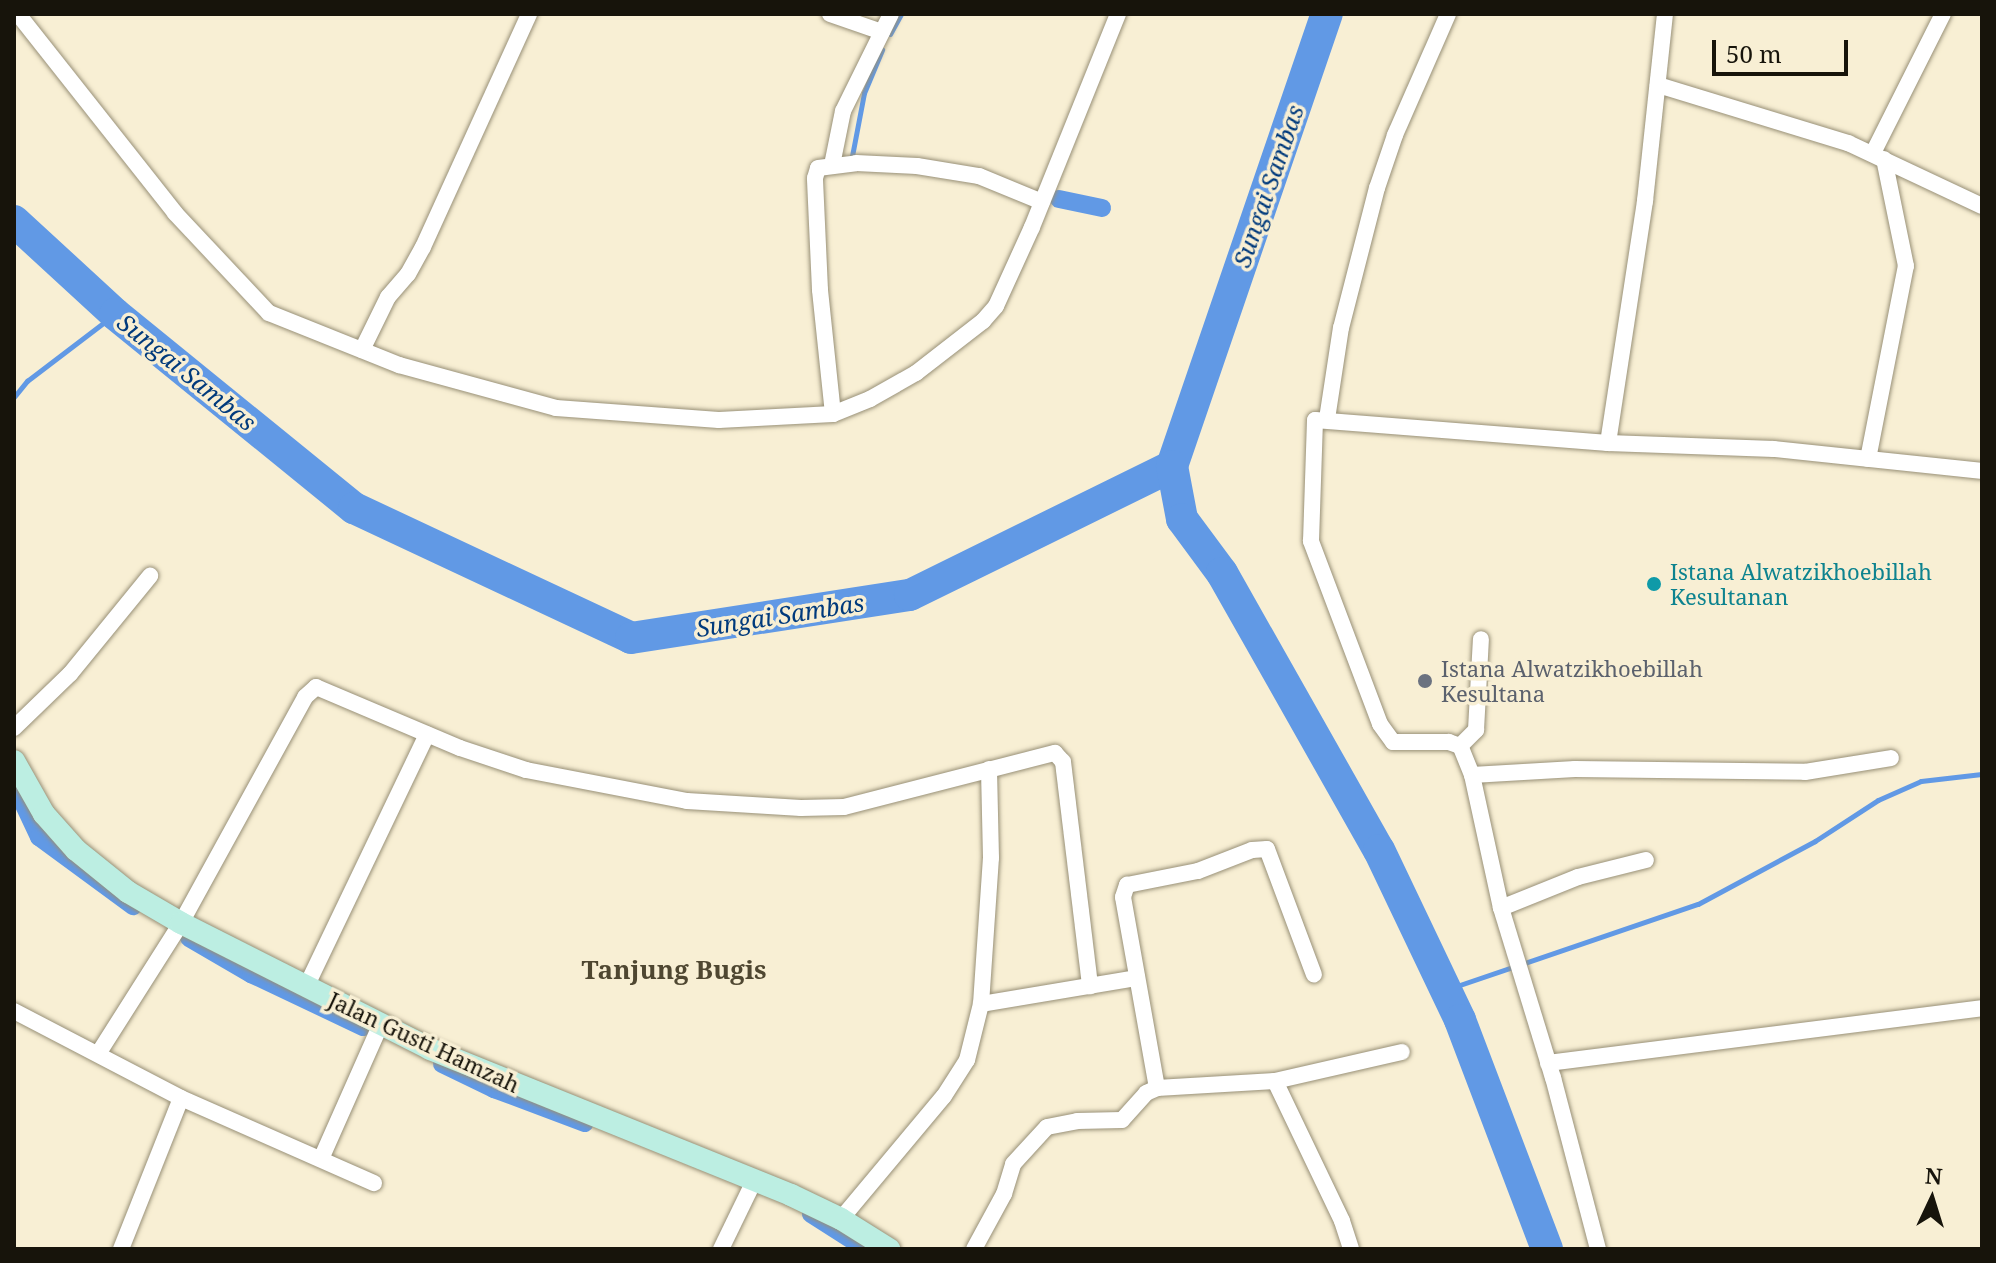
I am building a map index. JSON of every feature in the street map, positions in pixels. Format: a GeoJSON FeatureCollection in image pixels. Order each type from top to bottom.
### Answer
{"type":"FeatureCollection","features":[{"type":"Feature","properties":{"kind":"street"},"geometry":{"type":"LineString","coordinates":[[18,14],[175,213],[263,309],[449,382],[568,410],[694,420],[833,414],[870,399],[916,373],[983,321],[996,306],[1042,202],[1118,14]]}},
{"type":"Feature","properties":{"kind":"street"},"geometry":{"type":"LineString","coordinates":[[362,350],[388,297],[408,274],[423,247],[529,14]]}},
{"type":"Feature","properties":{"kind":"street"},"geometry":{"type":"LineString","coordinates":[[830,14],[882,32]]}},
{"type":"Feature","properties":{"kind":"street"},"geometry":{"type":"LineString","coordinates":[[832,165],[843,111],[891,14]]}},
{"type":"Feature","properties":{"kind":"street"},"geometry":{"type":"LineString","coordinates":[[1327,419],[1341,328],[1377,188],[1416,84],[1448,14]]}},
{"type":"Feature","properties":{"kind":"street"},"geometry":{"type":"LineString","coordinates":[[1608,443],[1658,85],[1665,14]]}},
{"type":"Feature","properties":{"kind":"street"},"geometry":{"type":"LineString","coordinates":[[1868,459],[1906,266],[1878,156],[1943,14]]}},
{"type":"Feature","properties":{"kind":"street"},"geometry":{"type":"LineString","coordinates":[[1658,85],[1759,113],[1878,156],[1982,206]]}},
{"type":"Feature","properties":{"kind":"street"},"geometry":{"type":"LineString","coordinates":[[833,414],[820,290],[815,178],[818,168],[886,162],[979,176],[1042,202]]}},
{"type":"Feature","properties":{"kind":"street"},"geometry":{"type":"LineString","coordinates":[[1598,1249],[1548,1063],[1501,908],[1472,775],[1460,746],[1449,742],[1393,742],[1380,724],[1320,575],[1311,541],[1315,420],[1608,443],[1774,449],[1982,471]]}},
{"type":"Feature","properties":{"kind":"street"},"geometry":{"type":"LineString","coordinates":[[14,728],[70,674],[150,576]]}},
{"type":"Feature","properties":{"kind":"street"},"geometry":{"type":"LineString","coordinates":[[1460,746],[1476,730],[1481,639]]}},
{"type":"Feature","properties":{"kind":"street"},"geometry":{"type":"LineString","coordinates":[[98,1054],[181,923],[310,689],[321,687],[482,756],[572,781],[687,801],[801,808],[863,803],[1049,753],[1059,756],[1063,762],[1090,986]]}},
{"type":"Feature","properties":{"kind":"street"},"geometry":{"type":"LineString","coordinates":[[306,987],[427,734]]}},
{"type":"Feature","properties":{"kind":"street"},"geometry":{"type":"LineString","coordinates":[[1472,775],[1575,769],[1805,772],[1891,758]]}},
{"type":"Feature","properties":{"kind":"street","name":"Jalan Gusti Hamzah"},"geometry":{"type":"LineString","coordinates":[[14,761],[44,814],[76,850],[128,892],[181,923],[380,1026],[841,1219],[889,1249]]}},
{"type":"Feature","properties":{"kind":"street"},"geometry":{"type":"LineString","coordinates":[[841,1219],[944,1096],[967,1060],[981,1004],[991,858],[989,769]]}},
{"type":"Feature","properties":{"kind":"street"},"geometry":{"type":"LineString","coordinates":[[1157,1088],[1124,888],[1198,871],[1262,847],[1272,856],[1314,975]]}},
{"type":"Feature","properties":{"kind":"street"},"geometry":{"type":"LineString","coordinates":[[1501,908],[1578,877],[1646,860]]}},
{"type":"Feature","properties":{"kind":"street"},"geometry":{"type":"LineString","coordinates":[[981,1004],[1137,978]]}},
{"type":"Feature","properties":{"kind":"street"},"geometry":{"type":"LineString","coordinates":[[1548,1063],[1982,1008]]}},
{"type":"Feature","properties":{"kind":"street"},"geometry":{"type":"LineString","coordinates":[[14,1011],[181,1098],[374,1183]]}},
{"type":"Feature","properties":{"kind":"street"},"geometry":{"type":"LineString","coordinates":[[321,1159],[380,1026]]}},
{"type":"Feature","properties":{"kind":"street"},"geometry":{"type":"LineString","coordinates":[[974,1249],[1004,1194],[1013,1164],[1038,1134],[1057,1125],[1122,1120],[1146,1093],[1157,1088],[1275,1081],[1402,1052]]}},
{"type":"Feature","properties":{"kind":"street"},"geometry":{"type":"LineString","coordinates":[[1275,1081],[1342,1221],[1351,1249]]}},
{"type":"Feature","properties":{"kind":"street"},"geometry":{"type":"LineString","coordinates":[[121,1249],[181,1098]]}},
{"type":"Feature","properties":{"kind":"street"},"geometry":{"type":"LineString","coordinates":[[721,1249],[754,1181]]}},
{"type":"Feature","properties":{"kind":"waterway"},"geometry":{"type":"LineString","coordinates":[[890,34],[901,14]]}},
{"type":"Feature","properties":{"kind":"waterway","name":"Sungai Sambas"},"geometry":{"type":"LineString","coordinates":[[14,221],[115,314],[354,508],[631,638],[910,595],[1172,466],[1327,14]]}},
{"type":"Feature","properties":{"kind":"waterway"},"geometry":{"type":"LineString","coordinates":[[852,156],[864,93],[882,50]]}},
{"type":"Feature","properties":{"kind":"waterway"},"geometry":{"type":"LineString","coordinates":[[1059,199],[1102,208]]}},
{"type":"Feature","properties":{"kind":"waterway"},"geometry":{"type":"LineString","coordinates":[[14,397],[27,381],[115,314]]}},
{"type":"Feature","properties":{"kind":"waterway"},"geometry":{"type":"LineString","coordinates":[[1172,466],[1182,519],[1222,573],[1379,850],[1460,1020],[1547,1249]]}},
{"type":"Feature","properties":{"kind":"waterway"},"geometry":{"type":"LineString","coordinates":[[1445,990],[1698,904],[1815,841],[1878,800],[1921,781],[1982,774]]}},
{"type":"Feature","properties":{"kind":"waterway"},"geometry":{"type":"LineString","coordinates":[[14,784],[39,837],[133,906]]}},
{"type":"Feature","properties":{"kind":"waterway"},"geometry":{"type":"LineString","coordinates":[[189,938],[251,974],[363,1027]]}},
{"type":"Feature","properties":{"kind":"waterway"},"geometry":{"type":"LineString","coordinates":[[442,1064],[494,1089],[585,1123]]}},
{"type":"Feature","properties":{"kind":"waterway"},"geometry":{"type":"LineString","coordinates":[[811,1214],[866,1249]]}},
{"type":"Feature","properties":{"kind":"place","name":"Istana Alwatzikhoebillah Kesultanan"},"geometry":{"type":"Point","coordinates":[1654,584]}},
{"type":"Feature","properties":{"kind":"place","name":"Istana Alwatzikhoebillah Kesultana"},"geometry":{"type":"Point","coordinates":[1425,681]}},
{"type":"Feature","properties":{"kind":"district","name":"Tanjung Bugis"},"geometry":{"type":"Point","coordinates":[674,970]}}]}
